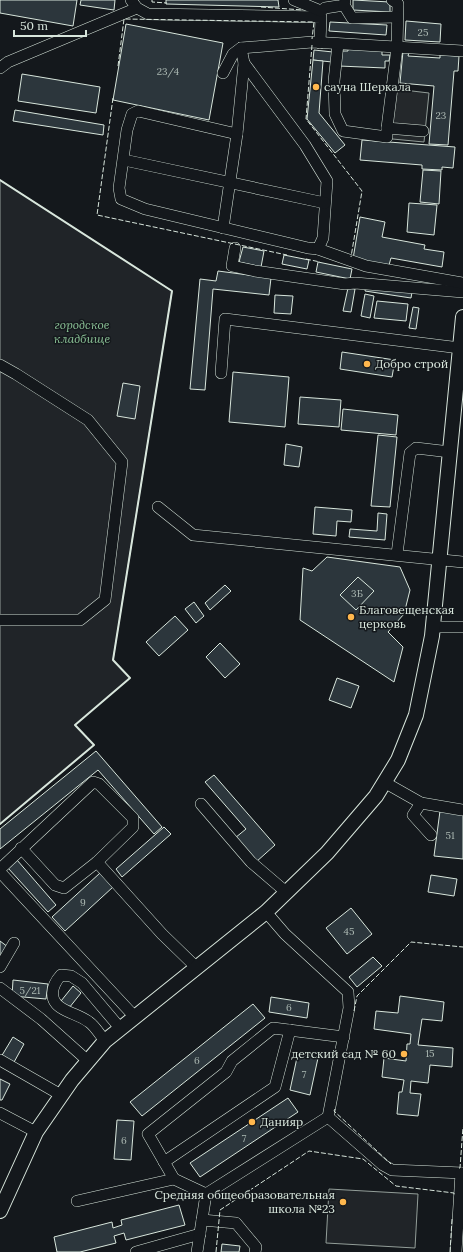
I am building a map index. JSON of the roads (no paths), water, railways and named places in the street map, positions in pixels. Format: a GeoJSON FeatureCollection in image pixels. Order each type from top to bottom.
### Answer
{"type":"FeatureCollection","features":[{"type":"Feature","properties":{"kind":"main road"},"geometry":{"type":"LineString","coordinates":[[1,1207],[36,1132],[61,1095],[105,1041],[196,966],[266,912],[327,853],[376,796],[398,760],[416,716],[433,627],[463,317]]}},
{"type":"Feature","properties":{"kind":"street"},"geometry":{"type":"LineString","coordinates":[[294,0],[321,14]]}},
{"type":"Feature","properties":{"kind":"street"},"geometry":{"type":"LineString","coordinates":[[338,44],[334,81],[335,114],[343,131],[387,136],[397,48],[398,4],[392,0]]}},
{"type":"Feature","properties":{"kind":"street"},"geometry":{"type":"LineString","coordinates":[[316,42],[321,14],[325,8],[344,2],[352,18],[397,17]]}},
{"type":"Feature","properties":{"kind":"street"},"geometry":{"type":"LineString","coordinates":[[0,68],[8,62],[134,4],[148,14],[321,14]]}},
{"type":"Feature","properties":{"kind":"street"},"geometry":{"type":"LineString","coordinates":[[223,73],[233,54],[241,48],[316,42],[463,52]]}},
{"type":"Feature","properties":{"kind":"street"},"geometry":{"type":"LineString","coordinates":[[223,228],[237,134],[244,63],[241,48]]}},
{"type":"Feature","properties":{"kind":"street"},"geometry":{"type":"LineString","coordinates":[[244,63],[316,160],[327,181],[323,238],[318,249]]}},
{"type":"Feature","properties":{"kind":"street"},"geometry":{"type":"LineString","coordinates":[[237,134],[138,111],[132,114],[127,130],[119,188],[121,199],[145,210],[308,248],[318,249],[366,266],[463,283]]}},
{"type":"Feature","properties":{"kind":"street"},"geometry":{"type":"LineString","coordinates":[[387,128],[423,131]]}},
{"type":"Feature","properties":{"kind":"street"},"geometry":{"type":"LineString","coordinates":[[124,160],[326,203]]}},
{"type":"Feature","properties":{"kind":"street"},"geometry":{"type":"LineString","coordinates":[[235,248],[232,266],[255,271],[345,284],[355,283],[463,292]]}},
{"type":"Feature","properties":{"kind":"street"},"geometry":{"type":"LineString","coordinates":[[220,373],[225,319],[460,348]]}},
{"type":"Feature","properties":{"kind":"street"},"geometry":{"type":"LineString","coordinates":[[0,365],[88,420],[122,462],[105,600],[80,620],[0,620]]}},
{"type":"Feature","properties":{"kind":"street"},"geometry":{"type":"LineString","coordinates":[[397,554],[410,453],[416,448],[450,452]]}},
{"type":"Feature","properties":{"kind":"street"},"geometry":{"type":"LineString","coordinates":[[158,507],[193,535],[397,554],[463,562]]}},
{"type":"Feature","properties":{"kind":"street"},"geometry":{"type":"LineString","coordinates":[[433,627],[463,627]]}},
{"type":"Feature","properties":{"kind":"street"},"geometry":{"type":"LineString","coordinates":[[0,869],[21,848],[93,782],[99,784],[133,818],[133,827],[97,862],[64,888],[55,885],[21,848]]}},
{"type":"Feature","properties":{"kind":"street"},"geometry":{"type":"LineString","coordinates":[[384,782],[421,803],[462,810]]}},
{"type":"Feature","properties":{"kind":"street"},"geometry":{"type":"LineString","coordinates":[[421,803],[413,815],[431,835]]}},
{"type":"Feature","properties":{"kind":"street"},"geometry":{"type":"LineString","coordinates":[[201,804],[251,862],[286,892]]}},
{"type":"Feature","properties":{"kind":"street"},"geometry":{"type":"LineString","coordinates":[[97,862],[162,934],[196,966]]}},
{"type":"Feature","properties":{"kind":"street"},"geometry":{"type":"LineString","coordinates":[[0,872],[134,1016]]}},
{"type":"Feature","properties":{"kind":"street"},"geometry":{"type":"LineString","coordinates":[[197,1252],[206,1194],[328,1117],[349,1008],[348,992],[285,934],[266,912]]}},
{"type":"Feature","properties":{"kind":"street"},"geometry":{"type":"LineString","coordinates":[[0,967],[14,943]]}},
{"type":"Feature","properties":{"kind":"street"},"geometry":{"type":"LineString","coordinates":[[105,1041],[91,1023],[78,1015],[62,1009],[54,999],[52,992],[54,982],[61,975],[71,976],[82,983],[120,1028]]}},
{"type":"Feature","properties":{"kind":"street"},"geometry":{"type":"LineString","coordinates":[[0,988],[41,1019],[88,1061]]}},
{"type":"Feature","properties":{"kind":"street"},"geometry":{"type":"LineString","coordinates":[[206,1194],[174,1179],[148,1134],[226,1072],[232,1061],[273,1028],[344,1037]]}},
{"type":"Feature","properties":{"kind":"street"},"geometry":{"type":"LineString","coordinates":[[164,1162],[275,1087],[290,1030]]}},
{"type":"Feature","properties":{"kind":"street"},"geometry":{"type":"LineString","coordinates":[[0,1060],[61,1095]]}},
{"type":"Feature","properties":{"kind":"street"},"geometry":{"type":"LineString","coordinates":[[1,1115],[36,1132]]}},
{"type":"Feature","properties":{"kind":"street"},"geometry":{"type":"LineString","coordinates":[[328,1117],[383,1165],[392,1170],[462,1173],[456,1252]]}},
{"type":"Feature","properties":{"kind":"street"},"geometry":{"type":"LineString","coordinates":[[77,1201],[174,1179]]}},
{"type":"Feature","properties":{"kind":"street"},"geometry":{"type":"LineString","coordinates":[[202,1220],[236,1223],[256,1248],[256,1252]]}},
{"type":"Feature","properties":{"kind":"street"},"geometry":{"type":"LineString","coordinates":[[136,1252],[200,1234]]}},
{"type":"Feature","properties":{"kind":"place","name":"сауна Шеркала"},"geometry":{"type":"Point","coordinates":[316,87]}},
{"type":"Feature","properties":{"kind":"place","name":"Добро строй"},"geometry":{"type":"Point","coordinates":[367,364]}},
{"type":"Feature","properties":{"kind":"place","name":"Благовещенская церковь"},"geometry":{"type":"Point","coordinates":[351,617]}},
{"type":"Feature","properties":{"kind":"place","name":"детский сад № 60"},"geometry":{"type":"Point","coordinates":[404,1054]}},
{"type":"Feature","properties":{"kind":"place","name":"Данияр"},"geometry":{"type":"Point","coordinates":[252,1122]}},
{"type":"Feature","properties":{"kind":"place","name":"Средняя общеобразовательная школа №23"},"geometry":{"type":"Point","coordinates":[343,1202]}},
{"type":"Feature","properties":{"kind":"park label","name":"городское кладбище"},"geometry":{"type":"Point","coordinates":[82,332]}}]}
